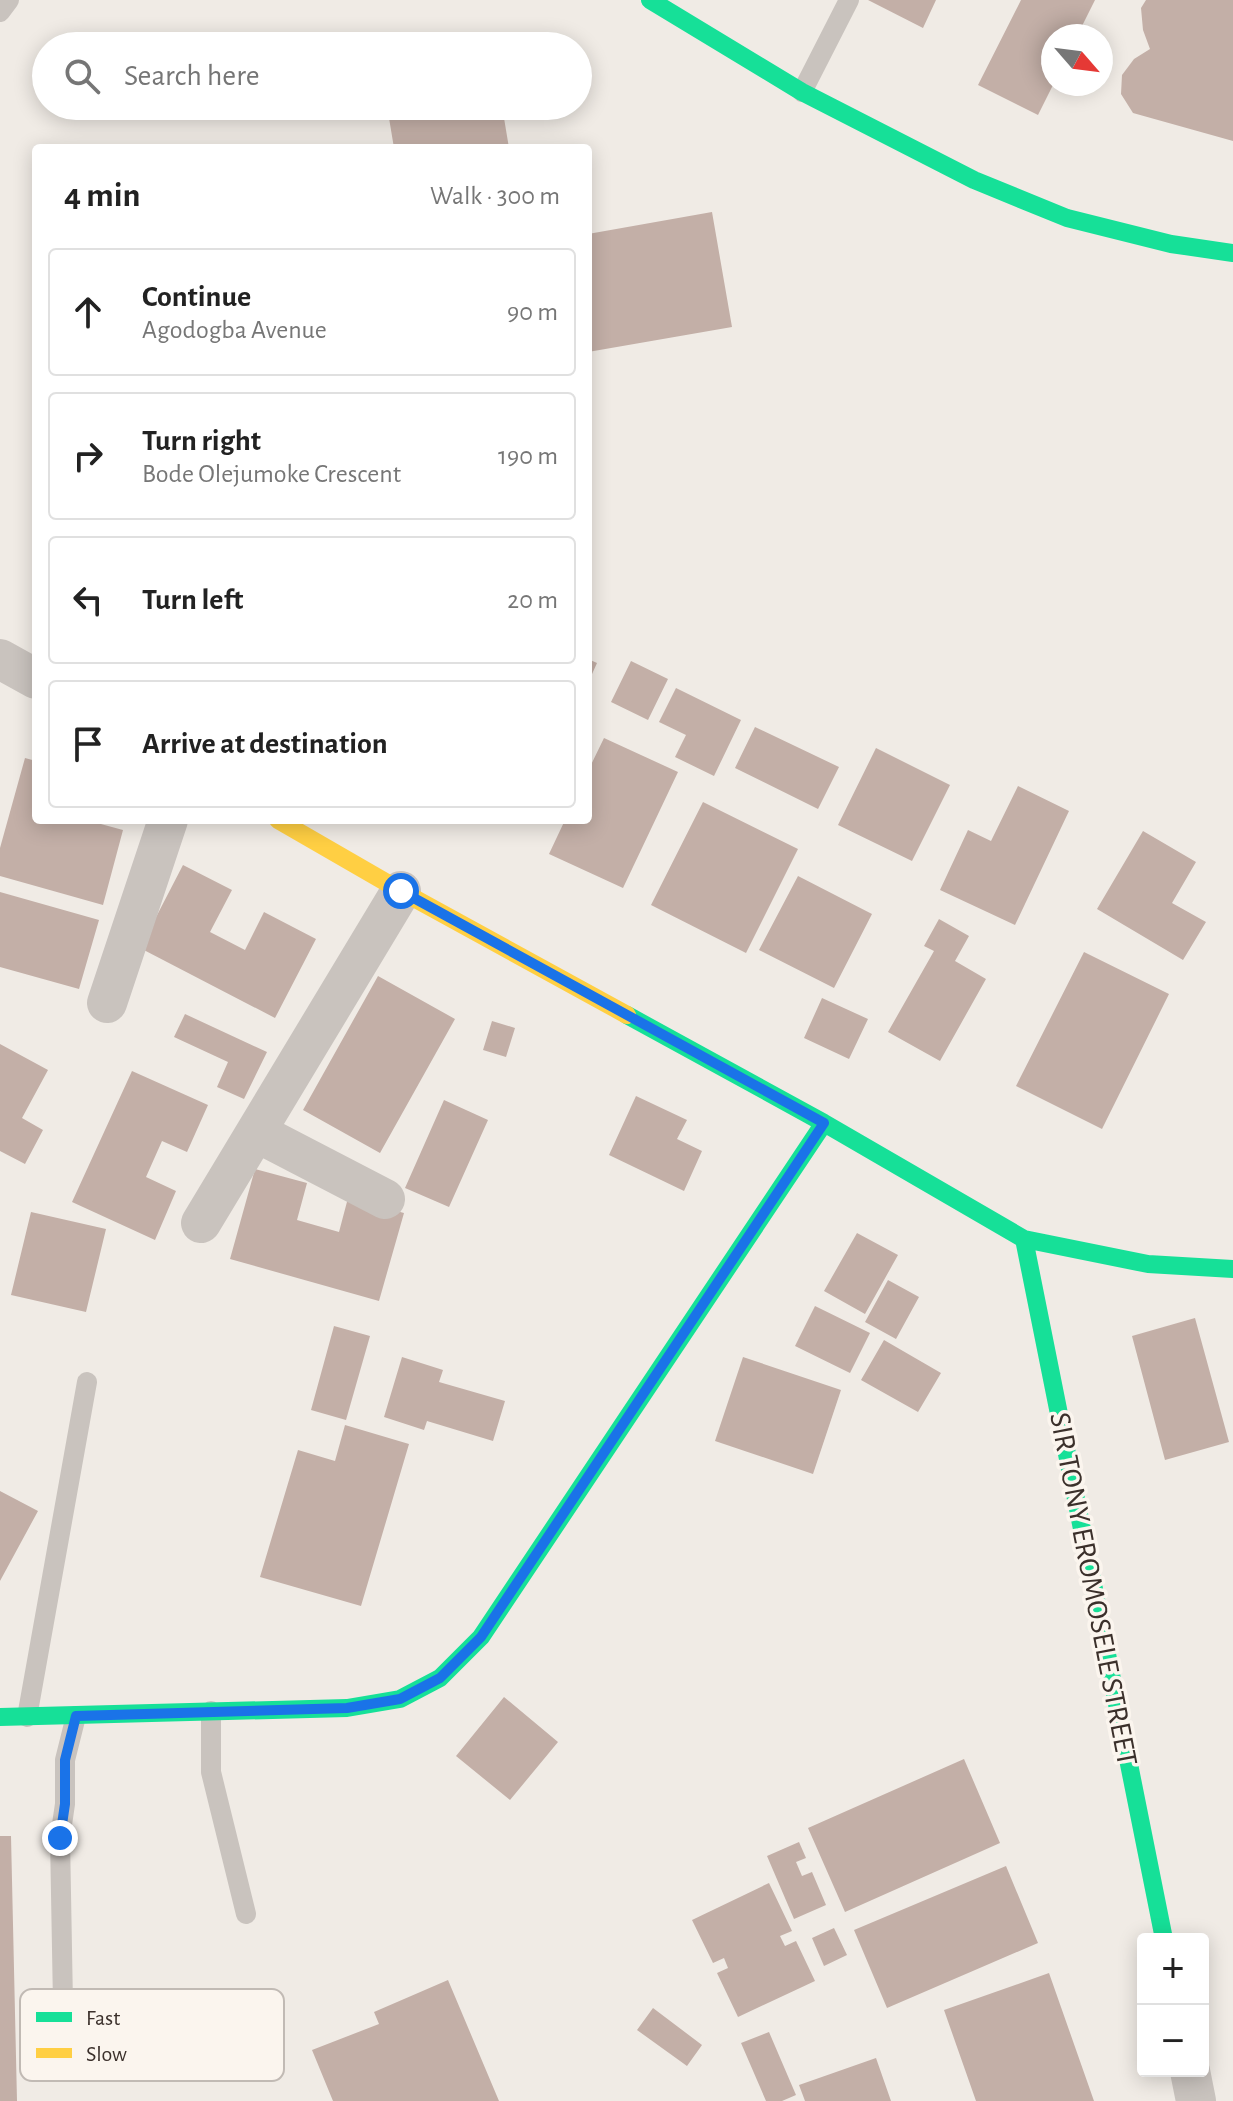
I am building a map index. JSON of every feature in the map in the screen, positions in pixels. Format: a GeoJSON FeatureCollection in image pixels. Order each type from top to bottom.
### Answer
{"type":"FeatureCollection","features":[{"type":"Feature","properties":{"kind":"street"},"geometry":{"type":"LineString","coordinates":[[650,0],[802,92],[974,180],[1067,218],[1171,244],[1233,253]]}},
{"type":"Feature","properties":{"kind":"street"},"geometry":{"type":"LineString","coordinates":[[0,659],[32,677]]}},
{"type":"Feature","properties":{"kind":"street"},"geometry":{"type":"LineString","coordinates":[[107,1003],[167,824]]}},
{"type":"Feature","properties":{"kind":"street"},"geometry":{"type":"LineString","coordinates":[[285,824],[824,1123],[1024,1239],[1148,1264],[1233,1269]]}},
{"type":"Feature","properties":{"kind":"street"},"geometry":{"type":"LineString","coordinates":[[201,1223],[401,891]]}},
{"type":"Feature","properties":{"kind":"street"},"geometry":{"type":"LineString","coordinates":[[0,1717],[347,1708],[400,1699],[440,1678],[481,1637],[824,1123]]}},
{"type":"Feature","properties":{"kind":"street"},"geometry":{"type":"LineString","coordinates":[[256,1132],[385,1199]]}},
{"type":"Feature","properties":{"kind":"street","name":"SIR TONY EROMOSELE STREET"},"geometry":{"type":"LineString","coordinates":[[1024,1239],[1163,1933]]}},
{"type":"Feature","properties":{"kind":"street"},"geometry":{"type":"LineString","coordinates":[[1191,2077],[1196,2101]]}},
{"type":"Feature","properties":{"kind":"lane"},"geometry":{"type":"LineString","coordinates":[[0,12],[9,0]]}},
{"type":"Feature","properties":{"kind":"lane"},"geometry":{"type":"LineString","coordinates":[[802,92],[849,0]]}},
{"type":"Feature","properties":{"kind":"lane"},"geometry":{"type":"LineString","coordinates":[[27,1717],[87,1382]]}},
{"type":"Feature","properties":{"kind":"lane"},"geometry":{"type":"LineString","coordinates":[[211,1711],[211,1772],[246,1914]]}},
{"type":"Feature","properties":{"kind":"lane"},"geometry":{"type":"LineString","coordinates":[[63,1989],[60,1838],[65,1804],[65,1760],[76,1716]]}},
{"type":"Feature","properties":{"kind":"building"},"geometry":{"type":"Polygon","coordinates":[[[868,0],[936,0],[923,28],[868,0]]]}},
{"type":"Feature","properties":{"kind":"building"},"geometry":{"type":"Polygon","coordinates":[[[1021,0],[1095,0],[1083,24],[1041,24],[1041,96],[1048,96],[1038,115],[978,85],[1021,0]]]}},
{"type":"Feature","properties":{"kind":"building"},"geometry":{"type":"Polygon","coordinates":[[[1146,0],[1233,0],[1233,141],[1133,113],[1121,94],[1122,75],[1134,59],[1150,49],[1143,30],[1141,8],[1146,0]]]}},
{"type":"Feature","properties":{"kind":"building"},"geometry":{"type":"Polygon","coordinates":[[[389,120],[504,120],[508,144],[393,144],[389,120]]]}},
{"type":"Feature","properties":{"kind":"building"},"geometry":{"type":"Polygon","coordinates":[[[712,212],[732,327],[592,351],[592,233],[712,212]]]}},
{"type":"Feature","properties":{"kind":"building"},"geometry":{"type":"Polygon","coordinates":[[[631,661],[668,679],[648,720],[611,702],[631,661]]]}},
{"type":"Feature","properties":{"kind":"building"},"geometry":{"type":"Polygon","coordinates":[[[676,688],[741,720],[714,776],[675,757],[686,735],[659,722],[676,688]]]}},
{"type":"Feature","properties":{"kind":"building"},"geometry":{"type":"Polygon","coordinates":[[[755,727],[839,767],[818,809],[735,768],[755,727]]]}},
{"type":"Feature","properties":{"kind":"building"},"geometry":{"type":"Polygon","coordinates":[[[604,738],[678,772],[623,888],[549,854],[563,824],[592,824],[592,763],[604,738]]]}},
{"type":"Feature","properties":{"kind":"building"},"geometry":{"type":"Polygon","coordinates":[[[876,748],[950,785],[912,861],[838,825],[876,748]]]}},
{"type":"Feature","properties":{"kind":"building"},"geometry":{"type":"Polygon","coordinates":[[[25,758],[32,760],[32,824],[101,824],[123,830],[103,905],[0,876],[0,848],[25,758]]]}},
{"type":"Feature","properties":{"kind":"building"},"geometry":{"type":"Polygon","coordinates":[[[1018,786],[1069,811],[1015,925],[940,890],[968,830],[991,841],[1018,786]]]}},
{"type":"Feature","properties":{"kind":"building"},"geometry":{"type":"Polygon","coordinates":[[[703,802],[798,849],[746,953],[651,905],[703,802]]]}},
{"type":"Feature","properties":{"kind":"building"},"geometry":{"type":"Polygon","coordinates":[[[1143,831],[1196,862],[1172,903],[1206,922],[1183,960],[1097,909],[1143,831]]]}},
{"type":"Feature","properties":{"kind":"building"},"geometry":{"type":"Polygon","coordinates":[[[183,865],[232,890],[210,932],[245,950],[264,912],[316,939],[275,1018],[140,948],[183,865]]]}},
{"type":"Feature","properties":{"kind":"building"},"geometry":{"type":"Polygon","coordinates":[[[798,876],[872,914],[834,988],[759,950],[798,876]]]}},
{"type":"Feature","properties":{"kind":"building"},"geometry":{"type":"Polygon","coordinates":[[[0,892],[99,920],[79,989],[0,967],[0,892]]]}},
{"type":"Feature","properties":{"kind":"building"},"geometry":{"type":"Polygon","coordinates":[[[939,919],[969,936],[955,961],[986,979],[940,1061],[888,1032],[934,951],[924,946],[939,919]]]}},
{"type":"Feature","properties":{"kind":"building"},"geometry":{"type":"Polygon","coordinates":[[[1084,952],[1169,994],[1102,1129],[1016,1086],[1084,952]]]}},
{"type":"Feature","properties":{"kind":"building"},"geometry":{"type":"Polygon","coordinates":[[[378,976],[455,1019],[380,1153],[303,1110],[378,976]]]}},
{"type":"Feature","properties":{"kind":"building"},"geometry":{"type":"Polygon","coordinates":[[[822,998],[868,1019],[849,1059],[804,1038],[822,998]]]}},
{"type":"Feature","properties":{"kind":"building"},"geometry":{"type":"Polygon","coordinates":[[[185,1014],[267,1052],[244,1099],[217,1087],[228,1062],[174,1037],[185,1014]]]}},
{"type":"Feature","properties":{"kind":"building"},"geometry":{"type":"Polygon","coordinates":[[[492,1021],[515,1028],[506,1057],[483,1050],[492,1021]]]}},
{"type":"Feature","properties":{"kind":"building"},"geometry":{"type":"Polygon","coordinates":[[[0,1044],[48,1070],[22,1118],[43,1130],[25,1164],[0,1151],[0,1044]]]}},
{"type":"Feature","properties":{"kind":"building"},"geometry":{"type":"Polygon","coordinates":[[[132,1071],[208,1105],[187,1152],[162,1141],[146,1177],[176,1191],[155,1240],[72,1202],[132,1071]]]}},
{"type":"Feature","properties":{"kind":"building"},"geometry":{"type":"Polygon","coordinates":[[[636,1096],[687,1120],[677,1139],[702,1151],[684,1191],[609,1155],[636,1096]]]}},
{"type":"Feature","properties":{"kind":"building"},"geometry":{"type":"Polygon","coordinates":[[[444,1100],[488,1120],[449,1207],[405,1188],[444,1100]]]}},
{"type":"Feature","properties":{"kind":"building"},"geometry":{"type":"Polygon","coordinates":[[[255,1169],[307,1183],[297,1220],[339,1232],[348,1198],[404,1213],[379,1301],[230,1259],[255,1169]]]}},
{"type":"Feature","properties":{"kind":"building"},"geometry":{"type":"Polygon","coordinates":[[[31,1212],[106,1229],[86,1312],[11,1295],[31,1212]]]}},
{"type":"Feature","properties":{"kind":"building"},"geometry":{"type":"Polygon","coordinates":[[[857,1233],[898,1255],[865,1314],[824,1291],[857,1233]]]}},
{"type":"Feature","properties":{"kind":"building"},"geometry":{"type":"Polygon","coordinates":[[[888,1280],[919,1297],[896,1339],[865,1322],[888,1280]]]}},
{"type":"Feature","properties":{"kind":"building"},"geometry":{"type":"Polygon","coordinates":[[[815,1306],[870,1333],[850,1373],[795,1346],[815,1306]]]}},
{"type":"Feature","properties":{"kind":"building"},"geometry":{"type":"Polygon","coordinates":[[[1195,1318],[1229,1442],[1165,1460],[1132,1336],[1195,1318]]]}},
{"type":"Feature","properties":{"kind":"building"},"geometry":{"type":"Polygon","coordinates":[[[334,1326],[370,1336],[346,1420],[311,1410],[334,1326]]]}},
{"type":"Feature","properties":{"kind":"building"},"geometry":{"type":"Polygon","coordinates":[[[884,1340],[941,1373],[918,1412],[861,1380],[884,1340]]]}},
{"type":"Feature","properties":{"kind":"building"},"geometry":{"type":"Polygon","coordinates":[[[402,1357],[443,1370],[439,1382],[505,1401],[493,1441],[427,1421],[424,1430],[384,1417],[402,1357]]]}},
{"type":"Feature","properties":{"kind":"building"},"geometry":{"type":"Polygon","coordinates":[[[743,1357],[841,1390],[813,1474],[715,1441],[743,1357]]]}},
{"type":"Feature","properties":{"kind":"building"},"geometry":{"type":"Polygon","coordinates":[[[345,1425],[409,1444],[361,1606],[260,1577],[298,1450],[335,1461],[345,1425]]]}},
{"type":"Feature","properties":{"kind":"building"},"geometry":{"type":"Polygon","coordinates":[[[0,1491],[38,1511],[0,1581],[0,1491]]]}},
{"type":"Feature","properties":{"kind":"building"},"geometry":{"type":"Polygon","coordinates":[[[504,1697],[558,1742],[510,1800],[456,1756],[504,1697]]]}},
{"type":"Feature","properties":{"kind":"building"},"geometry":{"type":"Polygon","coordinates":[[[964,1759],[1000,1843],[845,1912],[808,1828],[964,1759]]]}},
{"type":"Feature","properties":{"kind":"building"},"geometry":{"type":"Polygon","coordinates":[[[0,1836],[11,1836],[17,2101],[0,2101],[0,1836]]]}},
{"type":"Feature","properties":{"kind":"building"},"geometry":{"type":"Polygon","coordinates":[[[799,1842],[806,1858],[796,1862],[802,1876],[812,1872],[826,1905],[794,1919],[767,1856],[799,1842]]]}},
{"type":"Feature","properties":{"kind":"building"},"geometry":{"type":"Polygon","coordinates":[[[1006,1866],[1038,1943],[887,2008],[854,1930],[1006,1866]]]}},
{"type":"Feature","properties":{"kind":"building"},"geometry":{"type":"Polygon","coordinates":[[[769,1883],[792,1931],[780,1936],[785,1946],[796,1941],[815,1981],[738,2017],[717,1973],[728,1968],[724,1958],[713,1963],[692,1920],[769,1883]]]}},
{"type":"Feature","properties":{"kind":"building"},"geometry":{"type":"Polygon","coordinates":[[[834,1928],[847,1955],[824,1966],[812,1938],[834,1928]]]}},
{"type":"Feature","properties":{"kind":"building"},"geometry":{"type":"Polygon","coordinates":[[[1049,1973],[1094,2101],[976,2101],[944,2010],[1049,1973]]]}},
{"type":"Feature","properties":{"kind":"building"},"geometry":{"type":"Polygon","coordinates":[[[448,1980],[499,2101],[333,2101],[312,2050],[379,2024],[374,2012],[448,1980]]]}},
{"type":"Feature","properties":{"kind":"building"},"geometry":{"type":"Polygon","coordinates":[[[653,2008],[702,2045],[687,2066],[637,2030],[653,2008]]]}},
{"type":"Feature","properties":{"kind":"building"},"geometry":{"type":"Polygon","coordinates":[[[769,2032],[796,2095],[782,2101],[766,2101],[741,2043],[769,2032]]]}},
{"type":"Feature","properties":{"kind":"building"},"geometry":{"type":"Polygon","coordinates":[[[876,2058],[891,2101],[805,2101],[799,2085],[876,2058]]]}},
{"type":"Feature","properties":{"kind":"traffic: fast"},"geometry":{"type":"LineString","coordinates":[[650,0],[802,92],[974,180],[1067,218],[1171,244],[1233,253]]}},
{"type":"Feature","properties":{"kind":"traffic: fast"},"geometry":{"type":"LineString","coordinates":[[627,1015],[824,1123],[1024,1239],[1148,1264],[1233,1269]]}},
{"type":"Feature","properties":{"kind":"traffic: fast"},"geometry":{"type":"LineString","coordinates":[[0,1717],[347,1708],[400,1699],[440,1678],[481,1637],[824,1123]]}},
{"type":"Feature","properties":{"kind":"traffic: fast"},"geometry":{"type":"LineString","coordinates":[[1024,1239],[1163,1933]]}},
{"type":"Feature","properties":{"kind":"traffic: slow"},"geometry":{"type":"LineString","coordinates":[[285,824],[627,1015]]}},
{"type":"Feature","properties":{"kind":"route"},"geometry":{"type":"LineString","coordinates":[[60,1838],[65,1804],[65,1760],[76,1716],[347,1708],[400,1699],[440,1678],[481,1637],[824,1123],[401,891]]}}]}
